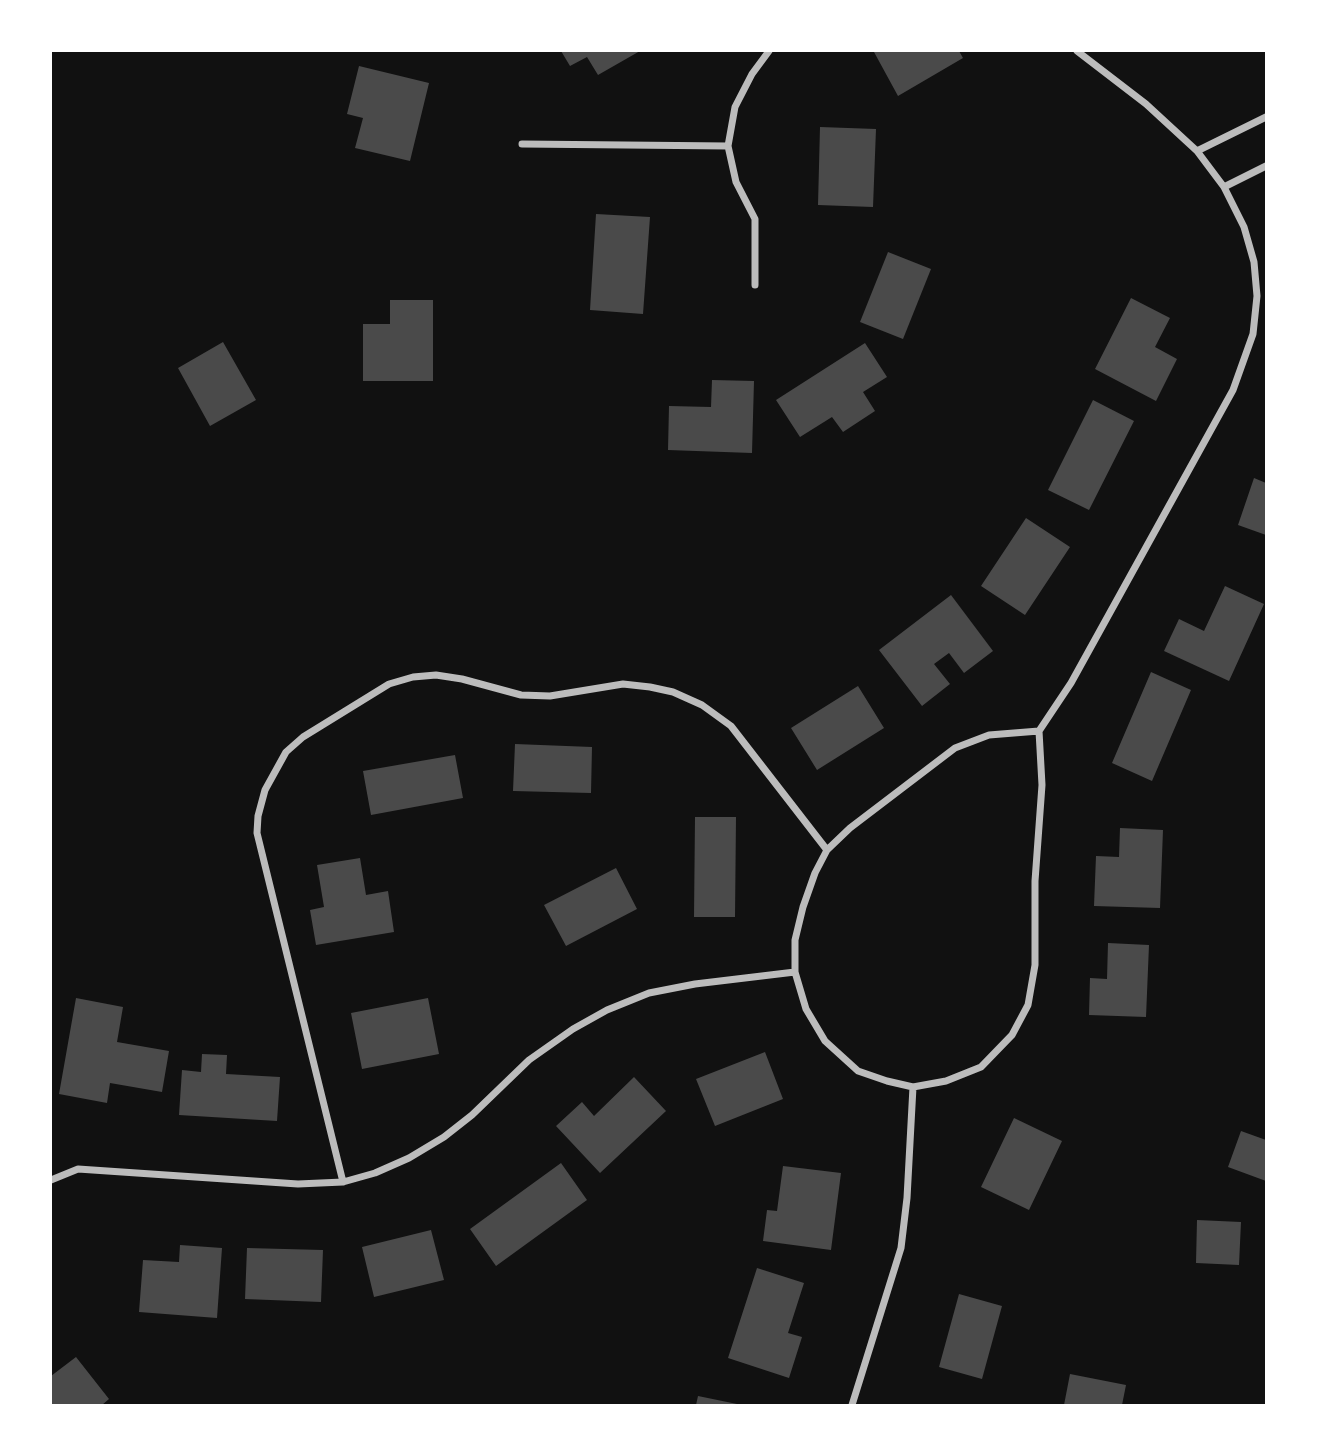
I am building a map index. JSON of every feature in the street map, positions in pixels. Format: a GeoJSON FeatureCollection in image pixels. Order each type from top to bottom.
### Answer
{"type":"FeatureCollection","features":[{"type":"Feature","properties":{"kind":"street"},"geometry":{"type":"LineString","coordinates":[[755,285],[755,219],[736,182],[728,146],[735,107],[751,74],[769,51]]}},
{"type":"Feature","properties":{"kind":"street"},"geometry":{"type":"LineString","coordinates":[[1039,732],[989,735],[955,748],[850,828],[827,850],[815,873],[803,907],[795,940],[795,972],[807,1009],[825,1041],[858,1071],[913,1087],[946,1081],[981,1067],[1012,1035],[1028,1005],[1035,965],[1035,881],[1042,785],[1039,732],[1071,683],[1233,390],[1252,334],[1257,296],[1254,262],[1244,227],[1224,187],[1197,151],[1146,104],[1077,51]]}},
{"type":"Feature","properties":{"kind":"street"},"geometry":{"type":"LineString","coordinates":[[1197,151],[1266,117]]}},
{"type":"Feature","properties":{"kind":"street"},"geometry":{"type":"LineString","coordinates":[[522,144],[728,146]]}},
{"type":"Feature","properties":{"kind":"street"},"geometry":{"type":"LineString","coordinates":[[1224,187],[1266,166]]}},
{"type":"Feature","properties":{"kind":"street"},"geometry":{"type":"LineString","coordinates":[[343,1182],[257,833],[258,816],[265,790],[286,752],[303,737],[389,684],[412,677],[436,675],[462,679],[521,695],[550,696],[623,684],[650,687],[673,692],[702,705],[731,726],[827,850]]}},
{"type":"Feature","properties":{"kind":"street"},"geometry":{"type":"LineString","coordinates":[[51,1180],[78,1169],[298,1184],[343,1182],[376,1173],[409,1158],[444,1137],[472,1115],[529,1060],[573,1029],[607,1010],[649,993],[795,972]]}},
{"type":"Feature","properties":{"kind":"street"},"geometry":{"type":"LineString","coordinates":[[852,1405],[901,1248],[907,1198],[913,1087]]}},
{"type":"Feature","properties":{"kind":"building"},"geometry":{"type":"Polygon","coordinates":[[[561,51],[640,51],[598,75],[587,57],[570,66],[561,51]]]}},
{"type":"Feature","properties":{"kind":"building"},"geometry":{"type":"Polygon","coordinates":[[[959,51],[963,58],[898,96],[874,52],[959,51]]]}},
{"type":"Feature","properties":{"kind":"building"},"geometry":{"type":"Polygon","coordinates":[[[359,66],[429,83],[410,161],[355,148],[363,118],[347,114],[359,66]]]}},
{"type":"Feature","properties":{"kind":"building"},"geometry":{"type":"Polygon","coordinates":[[[820,127],[876,129],[873,207],[818,205],[820,127]]]}},
{"type":"Feature","properties":{"kind":"building"},"geometry":{"type":"Polygon","coordinates":[[[596,214],[650,217],[643,314],[590,310],[596,214]]]}},
{"type":"Feature","properties":{"kind":"building"},"geometry":{"type":"Polygon","coordinates":[[[888,252],[931,269],[903,339],[860,322],[888,252]]]}},
{"type":"Feature","properties":{"kind":"building"},"geometry":{"type":"Polygon","coordinates":[[[1131,298],[1170,318],[1155,347],[1177,359],[1156,401],[1095,369],[1131,298]]]}},
{"type":"Feature","properties":{"kind":"building"},"geometry":{"type":"Polygon","coordinates":[[[390,300],[433,300],[433,381],[363,381],[363,324],[390,324],[390,300]]]}},
{"type":"Feature","properties":{"kind":"building"},"geometry":{"type":"Polygon","coordinates":[[[223,342],[256,400],[210,426],[178,368],[223,342]]]}},
{"type":"Feature","properties":{"kind":"building"},"geometry":{"type":"Polygon","coordinates":[[[865,343],[887,377],[863,392],[875,411],[843,432],[832,417],[800,437],[776,400],[865,343]]]}},
{"type":"Feature","properties":{"kind":"building"},"geometry":{"type":"Polygon","coordinates":[[[712,380],[754,381],[752,453],[668,450],[669,406],[711,407],[712,380]]]}},
{"type":"Feature","properties":{"kind":"building"},"geometry":{"type":"Polygon","coordinates":[[[1093,400],[1134,421],[1089,510],[1048,490],[1093,400]]]}},
{"type":"Feature","properties":{"kind":"building"},"geometry":{"type":"Polygon","coordinates":[[[1254,478],[1266,483],[1266,535],[1238,525],[1254,478]]]}},
{"type":"Feature","properties":{"kind":"building"},"geometry":{"type":"Polygon","coordinates":[[[1026,518],[1070,547],[1025,615],[981,586],[1026,518]]]}},
{"type":"Feature","properties":{"kind":"building"},"geometry":{"type":"Polygon","coordinates":[[[1225,586],[1264,604],[1229,681],[1164,651],[1179,619],[1204,631],[1225,586]]]}},
{"type":"Feature","properties":{"kind":"building"},"geometry":{"type":"Polygon","coordinates":[[[951,595],[993,651],[964,673],[949,653],[934,664],[950,684],[922,706],[879,650],[951,595]]]}},
{"type":"Feature","properties":{"kind":"building"},"geometry":{"type":"Polygon","coordinates":[[[1151,672],[1191,690],[1152,781],[1112,763],[1151,672]]]}},
{"type":"Feature","properties":{"kind":"building"},"geometry":{"type":"Polygon","coordinates":[[[858,686],[884,728],[817,770],[791,728],[858,686]]]}},
{"type":"Feature","properties":{"kind":"building"},"geometry":{"type":"Polygon","coordinates":[[[515,744],[592,747],[591,793],[513,791],[515,744]]]}},
{"type":"Feature","properties":{"kind":"building"},"geometry":{"type":"Polygon","coordinates":[[[455,755],[463,798],[371,815],[363,771],[455,755]]]}},
{"type":"Feature","properties":{"kind":"building"},"geometry":{"type":"Polygon","coordinates":[[[695,817],[736,817],[735,917],[694,917],[695,817]]]}},
{"type":"Feature","properties":{"kind":"building"},"geometry":{"type":"Polygon","coordinates":[[[1120,828],[1163,830],[1160,908],[1094,906],[1096,856],[1119,857],[1120,828]]]}},
{"type":"Feature","properties":{"kind":"building"},"geometry":{"type":"Polygon","coordinates":[[[360,858],[366,895],[388,891],[394,932],[316,945],[310,910],[324,907],[317,865],[360,858]]]}},
{"type":"Feature","properties":{"kind":"building"},"geometry":{"type":"Polygon","coordinates":[[[616,868],[637,909],[566,946],[544,905],[616,868]]]}},
{"type":"Feature","properties":{"kind":"building"},"geometry":{"type":"Polygon","coordinates":[[[1108,943],[1149,945],[1146,1017],[1089,1015],[1090,978],[1107,979],[1108,943]]]}},
{"type":"Feature","properties":{"kind":"building"},"geometry":{"type":"Polygon","coordinates":[[[76,998],[123,1007],[117,1042],[169,1051],[162,1092],[110,1083],[107,1103],[59,1094],[76,998]]]}},
{"type":"Feature","properties":{"kind":"building"},"geometry":{"type":"Polygon","coordinates":[[[428,998],[439,1054],[362,1069],[351,1013],[428,998]]]}},
{"type":"Feature","properties":{"kind":"building"},"geometry":{"type":"Polygon","coordinates":[[[765,1052],[783,1099],[715,1126],[696,1079],[765,1052]]]}},
{"type":"Feature","properties":{"kind":"building"},"geometry":{"type":"Polygon","coordinates":[[[202,1054],[227,1055],[226,1074],[280,1077],[277,1121],[179,1115],[182,1070],[201,1072],[202,1054]]]}},
{"type":"Feature","properties":{"kind":"building"},"geometry":{"type":"Polygon","coordinates":[[[634,1077],[666,1111],[600,1173],[556,1126],[582,1102],[594,1116],[634,1077]]]}},
{"type":"Feature","properties":{"kind":"building"},"geometry":{"type":"Polygon","coordinates":[[[1014,1118],[1062,1141],[1029,1210],[981,1187],[1014,1118]]]}},
{"type":"Feature","properties":{"kind":"building"},"geometry":{"type":"Polygon","coordinates":[[[1241,1131],[1266,1140],[1266,1181],[1228,1167],[1241,1131]]]}},
{"type":"Feature","properties":{"kind":"building"},"geometry":{"type":"Polygon","coordinates":[[[561,1163],[587,1200],[496,1266],[470,1229],[561,1163]]]}},
{"type":"Feature","properties":{"kind":"building"},"geometry":{"type":"Polygon","coordinates":[[[783,1166],[841,1173],[831,1250],[763,1241],[767,1210],[777,1211],[783,1166]]]}},
{"type":"Feature","properties":{"kind":"building"},"geometry":{"type":"Polygon","coordinates":[[[1197,1220],[1241,1222],[1239,1265],[1196,1263],[1197,1220]]]}},
{"type":"Feature","properties":{"kind":"building"},"geometry":{"type":"Polygon","coordinates":[[[431,1230],[444,1280],[374,1297],[362,1247],[431,1230]]]}},
{"type":"Feature","properties":{"kind":"building"},"geometry":{"type":"Polygon","coordinates":[[[180,1245],[222,1248],[217,1318],[139,1312],[143,1260],[179,1262],[180,1245]]]}},
{"type":"Feature","properties":{"kind":"building"},"geometry":{"type":"Polygon","coordinates":[[[247,1248],[323,1250],[321,1302],[245,1299],[247,1248]]]}},
{"type":"Feature","properties":{"kind":"building"},"geometry":{"type":"Polygon","coordinates":[[[757,1268],[804,1283],[788,1333],[802,1337],[789,1378],[728,1358],[757,1268]]]}},
{"type":"Feature","properties":{"kind":"building"},"geometry":{"type":"Polygon","coordinates":[[[959,1294],[1002,1306],[982,1379],[939,1367],[959,1294]]]}},
{"type":"Feature","properties":{"kind":"building"},"geometry":{"type":"Polygon","coordinates":[[[76,1357],[109,1399],[102,1405],[51,1405],[51,1376],[76,1357]]]}},
{"type":"Feature","properties":{"kind":"building"},"geometry":{"type":"Polygon","coordinates":[[[1070,1374],[1126,1385],[1122,1405],[1064,1405],[1070,1374]]]}},
{"type":"Feature","properties":{"kind":"building"},"geometry":{"type":"Polygon","coordinates":[[[698,1396],[737,1404],[737,1405],[696,1405],[698,1396]]]}}]}
